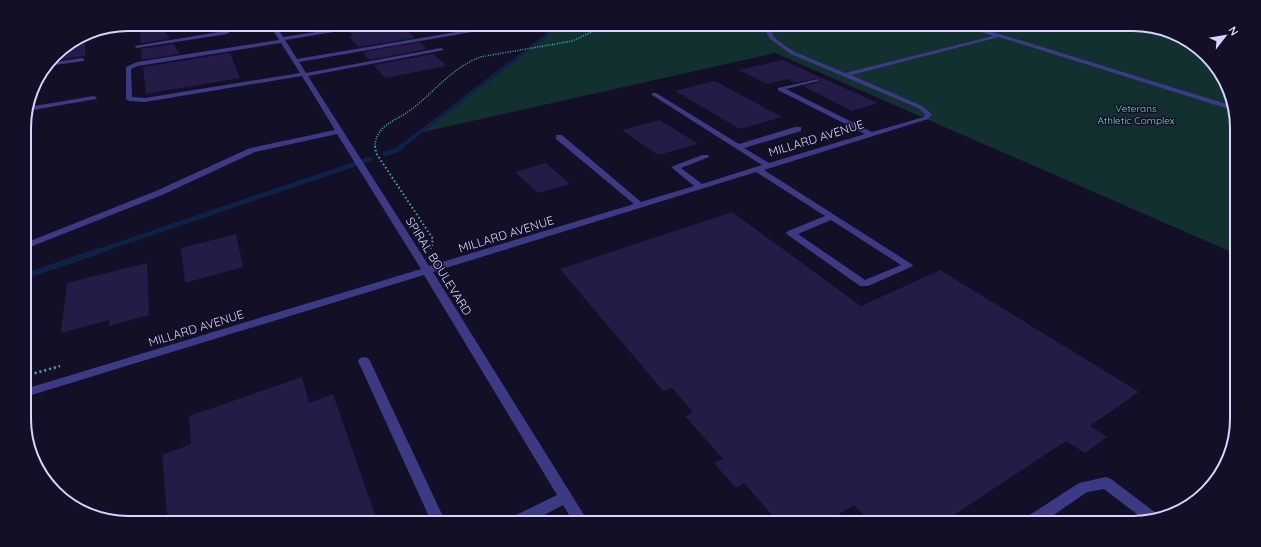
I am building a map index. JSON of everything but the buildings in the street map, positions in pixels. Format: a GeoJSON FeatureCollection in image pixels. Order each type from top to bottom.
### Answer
{"type":"FeatureCollection","features":[{"type":"Feature","properties":{"kind":"street"},"geometry":{"type":"LineString","coordinates":[[137,46],[229,31]]}},
{"type":"Feature","properties":{"kind":"street","name":"SPIRAL BOULEVARD"},"geometry":{"type":"LineString","coordinates":[[276,31],[427,271],[578,516]]}},
{"type":"Feature","properties":{"kind":"street"},"geometry":{"type":"LineString","coordinates":[[337,31],[137,64],[128,68],[129,99],[145,100],[442,50]]}},
{"type":"Feature","properties":{"kind":"street"},"geometry":{"type":"LineString","coordinates":[[295,61],[474,31]]}},
{"type":"Feature","properties":{"kind":"street"},"geometry":{"type":"LineString","coordinates":[[767,31],[777,44],[793,53],[845,75],[999,36]]}},
{"type":"Feature","properties":{"kind":"street"},"geometry":{"type":"LineString","coordinates":[[984,31],[1228,107]]}},
{"type":"Feature","properties":{"kind":"street"},"geometry":{"type":"LineString","coordinates":[[55,64],[82,60]]}},
{"type":"Feature","properties":{"kind":"street","name":"MILLARD AVENUE"},"geometry":{"type":"LineString","coordinates":[[31,391],[758,170],[926,118],[929,114],[920,107],[845,75]]}},
{"type":"Feature","properties":{"kind":"street"},"geometry":{"type":"LineString","coordinates":[[816,80],[780,89],[872,134]]}},
{"type":"Feature","properties":{"kind":"street"},"geometry":{"type":"LineString","coordinates":[[654,94],[768,166]]}},
{"type":"Feature","properties":{"kind":"street"},"geometry":{"type":"LineString","coordinates":[[33,108],[94,98]]}},
{"type":"Feature","properties":{"kind":"street"},"geometry":{"type":"LineString","coordinates":[[738,147],[798,129]]}},
{"type":"Feature","properties":{"kind":"street"},"geometry":{"type":"LineString","coordinates":[[31,243],[159,193],[253,150],[339,131]]}},
{"type":"Feature","properties":{"kind":"street"},"geometry":{"type":"LineString","coordinates":[[559,137],[641,206]]}},
{"type":"Feature","properties":{"kind":"street"},"geometry":{"type":"LineString","coordinates":[[702,187],[675,167],[705,157]]}},
{"type":"Feature","properties":{"kind":"street"},"geometry":{"type":"LineString","coordinates":[[758,170],[908,265],[864,284],[791,233],[832,217]]}},
{"type":"Feature","properties":{"kind":"street"},"geometry":{"type":"LineString","coordinates":[[364,361],[436,516]]}},
{"type":"Feature","properties":{"kind":"street"},"geometry":{"type":"LineString","coordinates":[[1041,516],[1084,488],[1106,483],[1149,514]]}},
{"type":"Feature","properties":{"kind":"street"},"geometry":{"type":"LineString","coordinates":[[529,516],[566,497]]}},
{"type":"Feature","properties":{"kind":"path"},"geometry":{"type":"LineString","coordinates":[[432,247],[433,239],[376,153],[374,146],[375,139],[381,130],[412,109],[458,67],[467,61],[480,57],[560,44],[572,41],[594,31]]}},
{"type":"Feature","properties":{"kind":"green space","name":"Veterans Athletic Complex"},"geometry":{"type":"Polygon","coordinates":[[[548,31],[1133,31],[1158,34],[1182,44],[1202,59],[1217,80],[1227,103],[1230,128],[1230,251],[775,53],[419,133],[546,36],[548,31]]]}},
{"type":"Feature","properties":{"kind":"waterway"},"geometry":{"type":"LineString","coordinates":[[531,47],[546,36],[548,31]]}},
{"type":"Feature","properties":{"kind":"waterway"},"geometry":{"type":"LineString","coordinates":[[508,65],[525,52]]}},
{"type":"Feature","properties":{"kind":"waterway"},"geometry":{"type":"LineString","coordinates":[[401,147],[509,64]]}},
{"type":"Feature","properties":{"kind":"waterway"},"geometry":{"type":"LineString","coordinates":[[385,154],[397,150],[402,146]]}},
{"type":"Feature","properties":{"kind":"waterway"},"geometry":{"type":"LineString","coordinates":[[99,251],[370,159]]}},
{"type":"Feature","properties":{"kind":"waterway"},"geometry":{"type":"LineString","coordinates":[[31,274],[102,250]]}}]}
